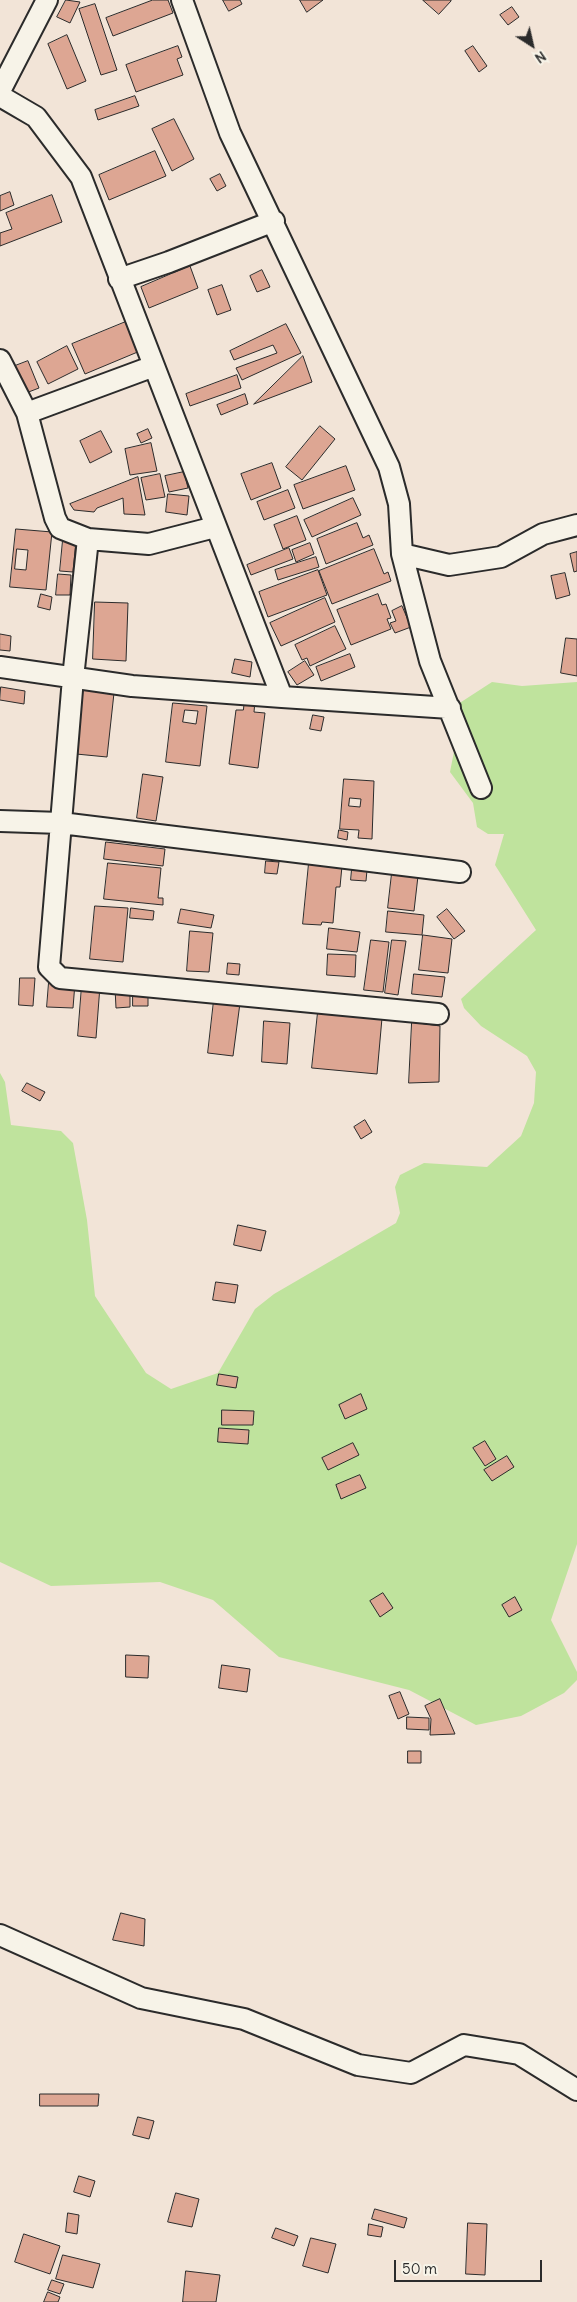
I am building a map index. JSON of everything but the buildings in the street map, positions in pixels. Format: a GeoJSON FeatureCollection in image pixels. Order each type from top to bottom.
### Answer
{"type":"FeatureCollection","features":[{"type":"Feature","properties":{"kind":"street"},"geometry":{"type":"LineString","coordinates":[[0,91],[48,0]]}},
{"type":"Feature","properties":{"kind":"street"},"geometry":{"type":"LineString","coordinates":[[182,0],[230,132],[274,221],[389,467],[399,504],[402,554],[430,661],[481,788]]}},
{"type":"Feature","properties":{"kind":"street"},"geometry":{"type":"LineString","coordinates":[[0,96],[36,117],[81,177],[282,697]]}},
{"type":"Feature","properties":{"kind":"street"},"geometry":{"type":"LineString","coordinates":[[119,279],[274,221]]}},
{"type":"Feature","properties":{"kind":"street"},"geometry":{"type":"LineString","coordinates":[[0,360],[27,413],[55,518],[60,528],[88,539],[149,544],[215,527]]}},
{"type":"Feature","properties":{"kind":"street"},"geometry":{"type":"LineString","coordinates":[[27,413],[154,366]]}},
{"type":"Feature","properties":{"kind":"street"},"geometry":{"type":"LineString","coordinates":[[402,554],[449,565],[501,557],[543,534],[577,510]]}},
{"type":"Feature","properties":{"kind":"street"},"geometry":{"type":"LineString","coordinates":[[543,534],[577,525]]}},
{"type":"Feature","properties":{"kind":"street"},"geometry":{"type":"LineString","coordinates":[[88,539],[73,678],[49,967],[60,978],[438,1014]]}},
{"type":"Feature","properties":{"kind":"street"},"geometry":{"type":"LineString","coordinates":[[0,667],[132,686],[450,708]]}},
{"type":"Feature","properties":{"kind":"street"},"geometry":{"type":"LineString","coordinates":[[0,821],[61,824],[460,872]]}},
{"type":"Feature","properties":{"kind":"street"},"geometry":{"type":"LineString","coordinates":[[0,1935],[141,1998],[244,2019],[358,2064],[411,2073],[464,2045],[518,2054],[577,2090]]}},
{"type":"Feature","properties":{"kind":"green space"},"geometry":{"type":"Polygon","coordinates":[[[492,682],[522,686],[577,682],[577,1544],[551,1620],[577,1672],[577,1680],[564,1693],[521,1716],[476,1725],[409,1690],[279,1657],[213,1600],[160,1582],[51,1586],[0,1562],[0,1073],[5,1082],[11,1125],[61,1131],[73,1143],[87,1220],[95,1296],[146,1373],[171,1389],[218,1373],[255,1309],[274,1294],[396,1223],[400,1213],[395,1187],[400,1175],[424,1163],[487,1167],[521,1136],[534,1103],[536,1072],[527,1056],[481,1026],[464,1008],[461,999],[536,930],[495,865],[504,834],[488,834],[477,827],[473,803],[450,772],[459,726],[455,706],[492,682]]]}}]}
